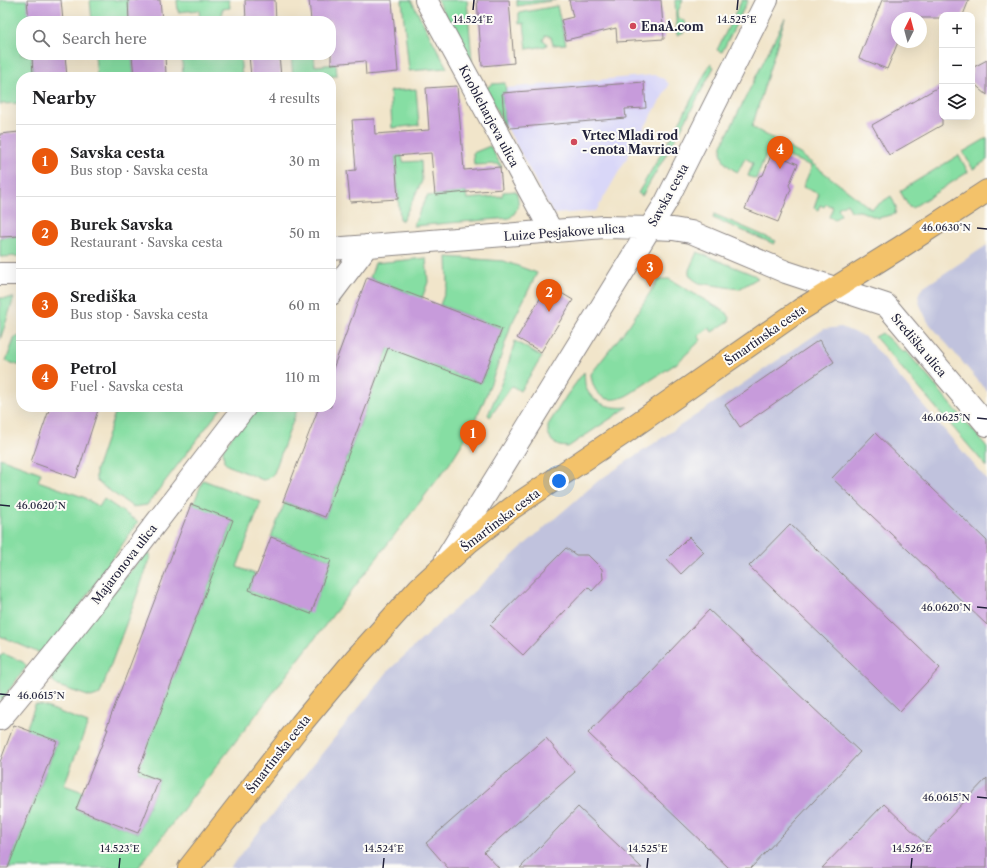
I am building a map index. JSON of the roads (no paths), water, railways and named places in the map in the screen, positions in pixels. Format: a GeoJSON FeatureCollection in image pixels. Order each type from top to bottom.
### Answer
{"type":"FeatureCollection","features":[{"type":"Feature","properties":{"kind":"main road","name":"Šmartinska cesta"},"geometry":{"type":"LineString","coordinates":[[189,868],[301,724],[356,658],[398,611],[441,567],[485,528],[800,310],[987,191]]}},
{"type":"Feature","properties":{"kind":"street","name":"Knobleharjeva ulica"},"geometry":{"type":"LineString","coordinates":[[426,0],[552,232]]}},
{"type":"Feature","properties":{"kind":"street","name":"Savska cesta"},"geometry":{"type":"LineString","coordinates":[[441,567],[651,228],[681,173],[767,0]]}},
{"type":"Feature","properties":{"kind":"street","name":"Luize Pesjakove ulica"},"geometry":{"type":"LineString","coordinates":[[336,249],[604,227],[673,229],[691,232],[786,272],[835,288]]}},
{"type":"Feature","properties":{"kind":"street"},"geometry":{"type":"LineString","coordinates":[[336,287],[367,246]]}},
{"type":"Feature","properties":{"kind":"street"},"geometry":{"type":"LineString","coordinates":[[0,274],[16,274]]}},
{"type":"Feature","properties":{"kind":"street","name":"Središka ulica"},"geometry":{"type":"LineString","coordinates":[[835,288],[886,305],[987,425]]}},
{"type":"Feature","properties":{"kind":"street","name":"Majaronova ulica"},"geometry":{"type":"LineString","coordinates":[[0,719],[154,526],[241,412]]}},
{"type":"Feature","properties":{"kind":"place","name":"EnaA.com"},"geometry":{"type":"Point","coordinates":[633,26]}},
{"type":"Feature","properties":{"kind":"place","name":"Vrtec Mladi rod - enota Mavrica"},"geometry":{"type":"Point","coordinates":[574,142]}},
{"type":"Feature","properties":{"kind":"place","name":"Petrol"},"geometry":{"type":"Point","coordinates":[780,169]}},
{"type":"Feature","properties":{"kind":"place","name":"Središka"},"geometry":{"type":"Point","coordinates":[650,287]}},
{"type":"Feature","properties":{"kind":"place","name":"Burek Savska"},"geometry":{"type":"Point","coordinates":[549,312]}},
{"type":"Feature","properties":{"kind":"place","name":"Savska cesta"},"geometry":{"type":"Point","coordinates":[473,453]}}]}
